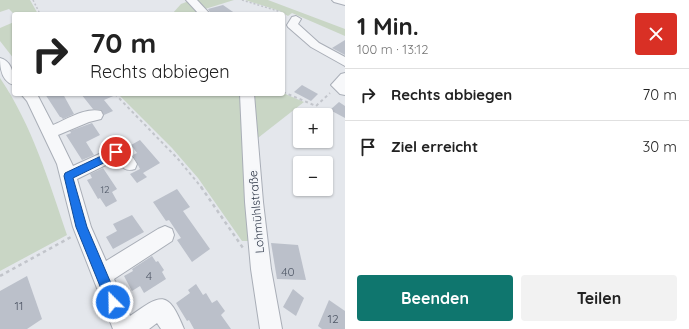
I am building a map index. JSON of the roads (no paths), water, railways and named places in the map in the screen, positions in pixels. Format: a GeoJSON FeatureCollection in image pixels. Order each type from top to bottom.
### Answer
{"type":"FeatureCollection","features":[{"type":"Feature","properties":{"kind":"street"},"geometry":{"type":"LineString","coordinates":[[191,0],[203,12]]}},
{"type":"Feature","properties":{"kind":"street"},"geometry":{"type":"LineString","coordinates":[[337,0],[345,2]]}},
{"type":"Feature","properties":{"kind":"street"},"geometry":{"type":"LineString","coordinates":[[296,20],[292,25],[310,42],[345,62]]}},
{"type":"Feature","properties":{"kind":"street"},"geometry":{"type":"LineString","coordinates":[[0,62],[12,78]]}},
{"type":"Feature","properties":{"kind":"street"},"geometry":{"type":"LineString","coordinates":[[30,96],[50,132],[65,164],[83,230],[124,329]]}},
{"type":"Feature","properties":{"kind":"street","name":"Lohmühlstraße"},"geometry":{"type":"LineString","coordinates":[[247,96],[254,202],[261,269],[271,329]]}},
{"type":"Feature","properties":{"kind":"street"},"geometry":{"type":"LineString","coordinates":[[50,132],[86,117],[96,115]]}},
{"type":"Feature","properties":{"kind":"street"},"geometry":{"type":"LineString","coordinates":[[68,176],[116,152],[120,153],[130,164]]}},
{"type":"Feature","properties":{"kind":"street"},"geometry":{"type":"LineString","coordinates":[[101,275],[165,235]]}},
{"type":"Feature","properties":{"kind":"street"},"geometry":{"type":"LineString","coordinates":[[130,329],[158,308],[161,309],[173,329]]}}]}
